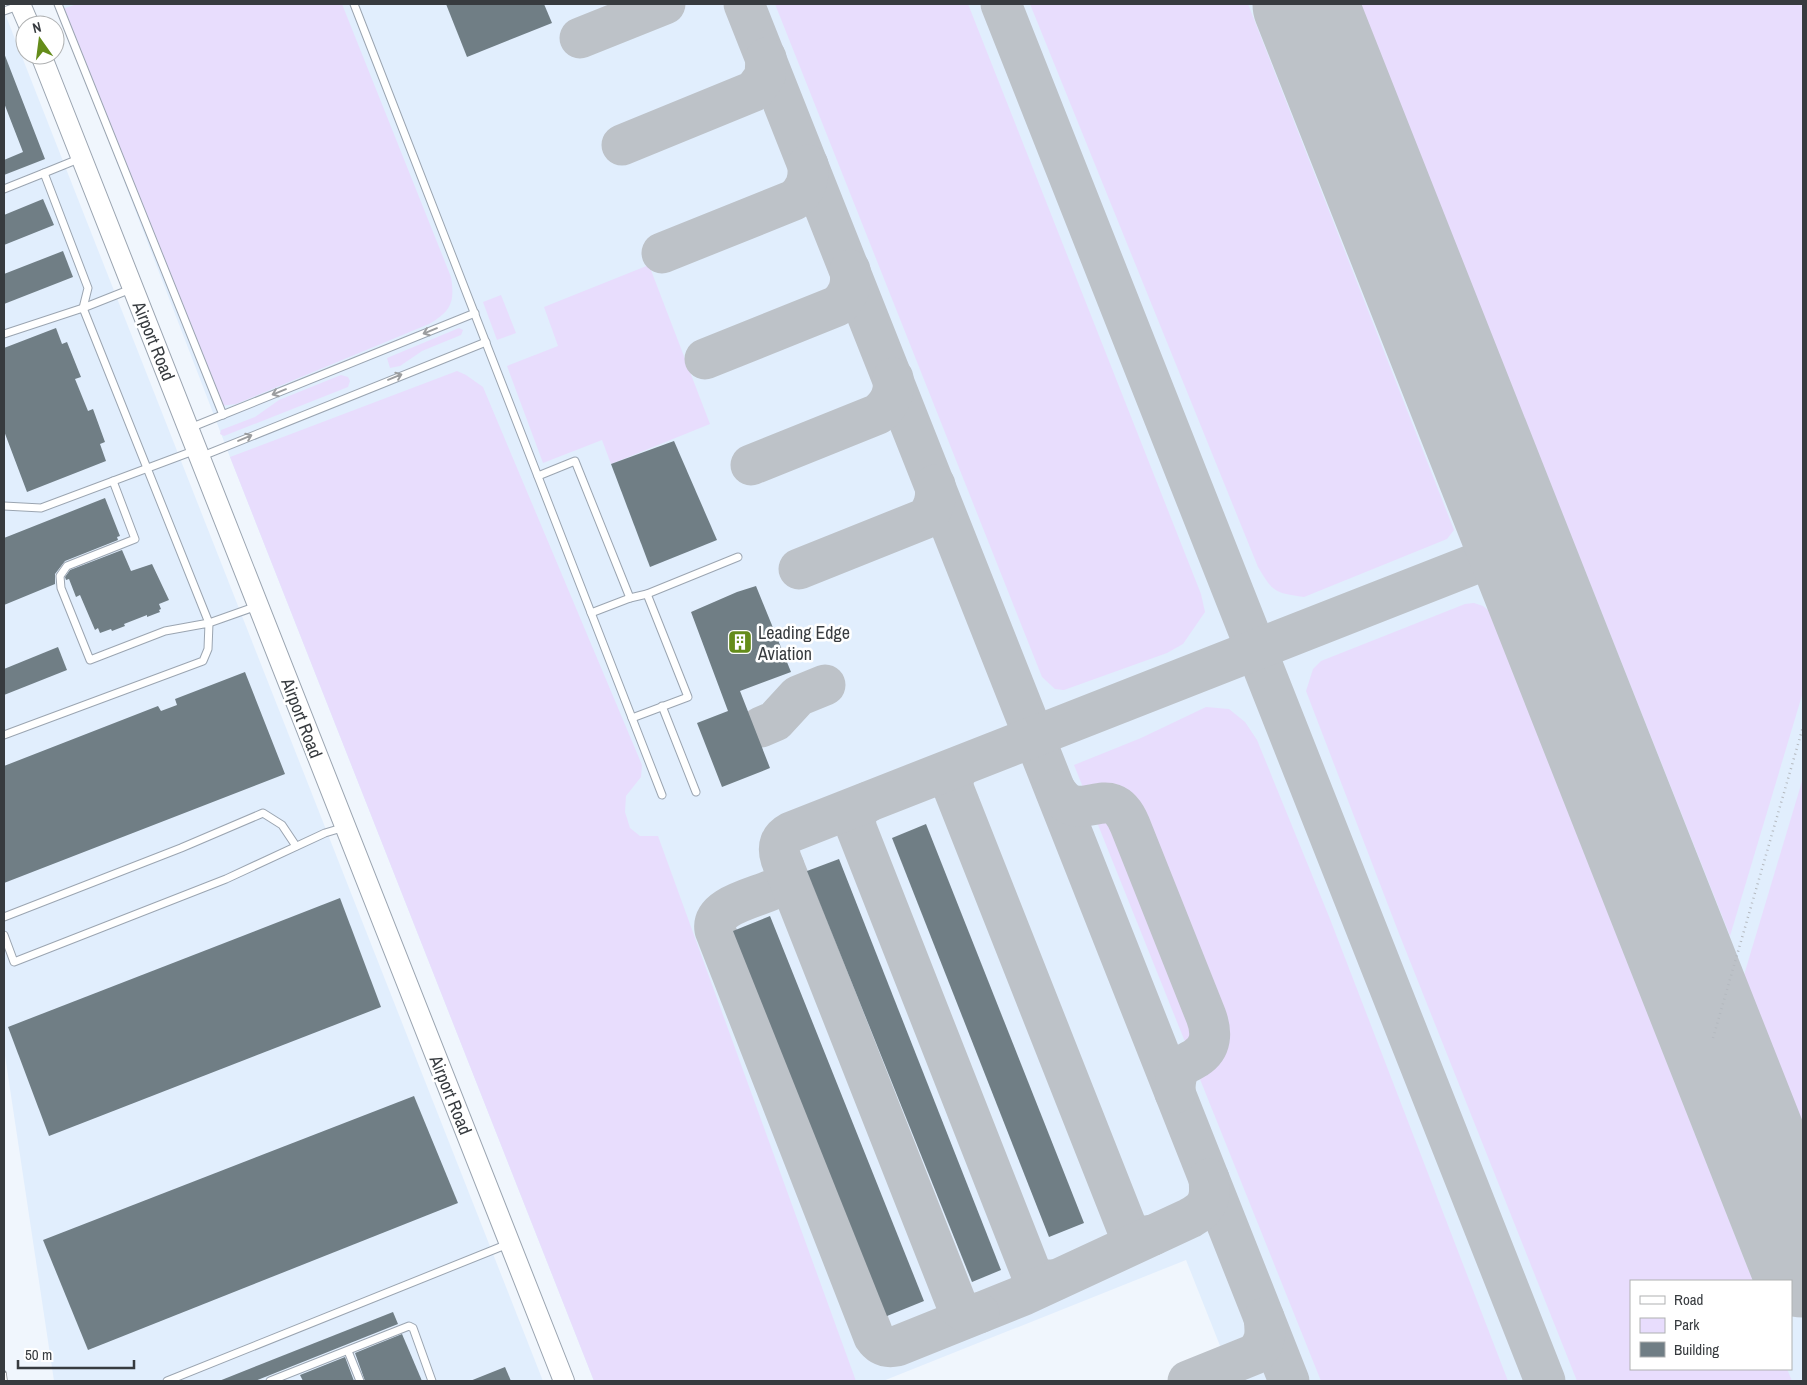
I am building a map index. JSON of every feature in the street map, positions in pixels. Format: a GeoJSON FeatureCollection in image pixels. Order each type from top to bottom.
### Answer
{"type":"FeatureCollection","features":[{"type":"Feature","properties":{"kind":"street","name":"Airport Road"},"geometry":{"type":"LineString","coordinates":[[45,65],[564,1381]]}},
{"type":"Feature","properties":{"kind":"lane"},"geometry":{"type":"LineString","coordinates":[[58,4],[224,415]]}},
{"type":"Feature","properties":{"kind":"lane"},"geometry":{"type":"LineString","coordinates":[[354,4],[662,795]]}},
{"type":"Feature","properties":{"kind":"lane"},"geometry":{"type":"LineString","coordinates":[[4,189],[82,158]]}},
{"type":"Feature","properties":{"kind":"lane"},"geometry":{"type":"LineString","coordinates":[[4,736],[203,661],[208,649],[208,623],[83,308],[88,288],[44,173]]}},
{"type":"Feature","properties":{"kind":"lane"},"geometry":{"type":"LineString","coordinates":[[4,334],[83,308],[132,288]]}},
{"type":"Feature","properties":{"kind":"lane"},"geometry":{"type":"LineString","coordinates":[[189,429],[475,313]]}},
{"type":"Feature","properties":{"kind":"lane"},"geometry":{"type":"LineString","coordinates":[[4,506],[41,508],[147,468],[198,453],[486,342]]}},
{"type":"Feature","properties":{"kind":"lane"},"geometry":{"type":"LineString","coordinates":[[538,476],[576,461],[630,598]]}},
{"type":"Feature","properties":{"kind":"lane"},"geometry":{"type":"LineString","coordinates":[[113,481],[135,539],[67,566],[60,576],[61,588],[90,660],[165,631],[208,623],[258,605]]}},
{"type":"Feature","properties":{"kind":"lane"},"geometry":{"type":"LineString","coordinates":[[591,613],[630,598],[647,594],[738,557]]}},
{"type":"Feature","properties":{"kind":"lane"},"geometry":{"type":"LineString","coordinates":[[632,718],[688,696],[647,594]]}},
{"type":"Feature","properties":{"kind":"lane"},"geometry":{"type":"LineString","coordinates":[[662,706],[696,792]]}},
{"type":"Feature","properties":{"kind":"lane"},"geometry":{"type":"LineString","coordinates":[[4,917],[181,848],[263,813],[282,825],[296,846]]}},
{"type":"Feature","properties":{"kind":"lane"},"geometry":{"type":"LineString","coordinates":[[4,935],[14,962],[226,879],[325,833],[345,827]]}},
{"type":"Feature","properties":{"kind":"lane"},"geometry":{"type":"LineString","coordinates":[[168,1381],[510,1243]]}},
{"type":"Feature","properties":{"kind":"lane"},"geometry":{"type":"LineString","coordinates":[[270,1381],[288,1378],[348,1350],[409,1326],[413,1328],[432,1381]]}},
{"type":"Feature","properties":{"kind":"lane"},"geometry":{"type":"LineString","coordinates":[[348,1350],[360,1381]]}},
{"type":"Feature","properties":{"kind":"path"},"geometry":{"type":"LineString","coordinates":[[1713,1038],[1803,727]]}},
{"type":"Feature","properties":{"kind":"shaded area"},"geometry":{"type":"Polygon","coordinates":[[[56,4],[1803,4],[1803,1381],[1234,1381],[1186,1260],[883,1381],[594,1381],[230,457],[65,27],[65,15],[60,15],[56,4]]]}},
{"type":"Feature","properties":{"kind":"shaded area"},"geometry":{"type":"Polygon","coordinates":[[[4,11],[15,39],[15,65],[25,65],[543,1381],[54,1381],[4,1049],[4,11]]]}},
{"type":"Feature","properties":{"kind":"green space"},"geometry":{"type":"Polygon","coordinates":[[[77,4],[342,4],[451,277],[452,299],[447,310],[429,324],[236,404],[221,406],[65,22],[65,15],[62,15],[60,10],[77,4]]]}},
{"type":"Feature","properties":{"kind":"green space"},"geometry":{"type":"Polygon","coordinates":[[[775,4],[968,4],[1201,594],[1205,612],[1183,644],[1167,653],[1064,690],[1055,689],[1042,677],[775,4]]]}},
{"type":"Feature","properties":{"kind":"green space"},"geometry":{"type":"Polygon","coordinates":[[[1030,4],[1248,4],[1454,530],[1447,539],[1304,597],[1275,590],[1267,582],[1258,567],[1030,4]]]}},
{"type":"Feature","properties":{"kind":"green space"},"geometry":{"type":"Polygon","coordinates":[[[1360,4],[1803,4],[1803,692],[1730,936],[1360,4]]]}},
{"type":"Feature","properties":{"kind":"green space"},"geometry":{"type":"Polygon","coordinates":[[[649,265],[710,424],[611,464],[602,440],[543,463],[507,366],[558,346],[544,307],[649,265]]]}},
{"type":"Feature","properties":{"kind":"green space"},"geometry":{"type":"Polygon","coordinates":[[[501,295],[516,333],[497,340],[483,302],[501,295]]]}},
{"type":"Feature","properties":{"kind":"green space"},"geometry":{"type":"Polygon","coordinates":[[[459,328],[463,330],[461,335],[422,351],[400,366],[390,368],[387,358],[459,328]]]}},
{"type":"Feature","properties":{"kind":"green space"},"geometry":{"type":"Polygon","coordinates":[[[457,371],[483,387],[642,765],[641,777],[626,796],[625,812],[630,828],[640,836],[658,836],[856,1381],[594,1381],[230,457],[457,371]]]}},
{"type":"Feature","properties":{"kind":"green space"},"geometry":{"type":"Polygon","coordinates":[[[341,375],[348,377],[350,381],[348,387],[224,436],[220,434],[221,430],[255,417],[279,400],[341,375]]]}},
{"type":"Feature","properties":{"kind":"green space"},"geometry":{"type":"Polygon","coordinates":[[[1474,603],[1483,606],[1489,611],[1753,1280],[1630,1280],[1630,1370],[1787,1370],[1792,1381],[1577,1381],[1398,931],[1306,691],[1313,669],[1321,661],[1465,604],[1474,603]]]}},
{"type":"Feature","properties":{"kind":"green space"},"geometry":{"type":"Polygon","coordinates":[[[1206,707],[1229,709],[1245,722],[1257,740],[1330,919],[1508,1381],[1321,1381],[1074,765],[1141,738],[1206,707]]]}},
{"type":"Feature","properties":{"kind":"green space"},"geometry":{"type":"Polygon","coordinates":[[[1803,778],[1803,1160],[1738,995],[1803,778]]]}},
{"type":"Feature","properties":{"kind":"building"},"geometry":{"type":"Polygon","coordinates":[[[446,4],[544,4],[552,23],[467,57],[446,4]]]}},
{"type":"Feature","properties":{"kind":"building"},"geometry":{"type":"Polygon","coordinates":[[[4,53],[45,159],[4,175],[4,160],[23,152],[4,103],[4,53]]]}},
{"type":"Feature","properties":{"kind":"building"},"geometry":{"type":"Polygon","coordinates":[[[43,199],[54,225],[4,245],[4,215],[43,199]]]}},
{"type":"Feature","properties":{"kind":"building"},"geometry":{"type":"Polygon","coordinates":[[[63,251],[73,277],[4,304],[4,274],[63,251]]]}},
{"type":"Feature","properties":{"kind":"building"},"geometry":{"type":"Polygon","coordinates":[[[56,328],[62,344],[67,342],[81,377],[75,379],[88,411],[93,409],[105,442],[100,444],[106,461],[27,492],[4,431],[4,348],[56,328]]]}},
{"type":"Feature","properties":{"kind":"building"},"geometry":{"type":"Polygon","coordinates":[[[674,441],[717,540],[650,567],[611,464],[674,441]]]}},
{"type":"Feature","properties":{"kind":"building"},"geometry":{"type":"Polygon","coordinates":[[[105,498],[120,536],[117,537],[118,540],[65,561],[55,574],[55,584],[4,605],[4,538],[105,498]]]}},
{"type":"Feature","properties":{"kind":"building"},"geometry":{"type":"Polygon","coordinates":[[[122,550],[131,571],[152,564],[169,600],[159,604],[160,612],[124,624],[125,626],[112,631],[111,629],[100,633],[98,628],[95,630],[80,595],[76,597],[69,579],[66,580],[65,577],[70,570],[122,550]]]}},
{"type":"Feature","properties":{"kind":"building","name":"Leading Edge Aviation"},"geometry":{"type":"Polygon","coordinates":[[[756,586],[791,672],[740,691],[770,768],[722,787],[697,723],[728,711],[691,612],[756,586]]]}},
{"type":"Feature","properties":{"kind":"building"},"geometry":{"type":"Polygon","coordinates":[[[58,647],[67,670],[4,695],[4,669],[58,647]]]}},
{"type":"Feature","properties":{"kind":"building"},"geometry":{"type":"Polygon","coordinates":[[[245,672],[285,774],[4,883],[4,766],[158,706],[161,711],[177,705],[175,699],[245,672]]]}},
{"type":"Feature","properties":{"kind":"building"},"geometry":{"type":"Polygon","coordinates":[[[926,824],[1084,1223],[1049,1237],[892,838],[926,824]]]}},
{"type":"Feature","properties":{"kind":"building"},"geometry":{"type":"Polygon","coordinates":[[[839,859],[1001,1270],[972,1282],[807,871],[839,859]]]}},
{"type":"Feature","properties":{"kind":"building"},"geometry":{"type":"Polygon","coordinates":[[[340,898],[381,1007],[49,1136],[8,1027],[340,898]]]}},
{"type":"Feature","properties":{"kind":"building"},"geometry":{"type":"Polygon","coordinates":[[[770,916],[924,1301],[887,1316],[733,931],[770,916]]]}},
{"type":"Feature","properties":{"kind":"building"},"geometry":{"type":"Polygon","coordinates":[[[414,1096],[458,1203],[88,1350],[43,1240],[414,1096]]]}},
{"type":"Feature","properties":{"kind":"building"},"geometry":{"type":"Polygon","coordinates":[[[393,1312],[398,1324],[255,1381],[219,1381],[393,1312]]]}},
{"type":"Feature","properties":{"kind":"building"},"geometry":{"type":"Polygon","coordinates":[[[402,1334],[422,1381],[365,1381],[355,1353],[402,1334]]]}},
{"type":"Feature","properties":{"kind":"building"},"geometry":{"type":"Polygon","coordinates":[[[345,1357],[354,1381],[303,1381],[300,1375],[345,1357]]]}},
{"type":"Feature","properties":{"kind":"building"},"geometry":{"type":"Polygon","coordinates":[[[505,1367],[511,1381],[470,1381],[505,1367]]]}},
{"type":"Feature","properties":{"kind":"taxiway"},"geometry":{"type":"LineString","coordinates":[[580,38],[665,4]]}},
{"type":"Feature","properties":{"kind":"taxiway"},"geometry":{"type":"LineString","coordinates":[[744,4],[1289,1381]]}},
{"type":"Feature","properties":{"kind":"taxiway"},"geometry":{"type":"LineString","coordinates":[[1001,4],[1545,1381]]}},
{"type":"Feature","properties":{"kind":"taxiway"},"geometry":{"type":"LineString","coordinates":[[622,145],[754,91],[765,76],[766,58]]}},
{"type":"Feature","properties":{"kind":"taxiway"},"geometry":{"type":"LineString","coordinates":[[662,253],[794,200],[806,184],[808,165]]}},
{"type":"Feature","properties":{"kind":"taxiway"},"geometry":{"type":"LineString","coordinates":[[705,359],[837,306],[849,290],[851,281],[850,270]]}},
{"type":"Feature","properties":{"kind":"taxiway"},"geometry":{"type":"LineString","coordinates":[[751,465],[878,414],[891,398],[893,378]]}},
{"type":"Feature","properties":{"kind":"taxiway"},"geometry":{"type":"LineString","coordinates":[[799,569],[924,519],[934,504],[935,485]]}},
{"type":"Feature","properties":{"kind":"taxiway"},"geometry":{"type":"LineString","coordinates":[[979,1313],[966,1312],[957,1305],[781,859],[780,843],[791,832],[1487,559],[1496,552],[1505,538],[1506,522],[1499,494]]}},
{"type":"Feature","properties":{"kind":"taxiway"},"geometry":{"type":"LineString","coordinates":[[1478,563],[1500,560],[1515,564],[1527,576],[1538,595]]}},
{"type":"Feature","properties":{"kind":"taxiway"},"geometry":{"type":"LineString","coordinates":[[761,727],[775,721],[798,696],[825,685]]}},
{"type":"Feature","properties":{"kind":"taxiway"},"geometry":{"type":"LineString","coordinates":[[961,766],[952,777],[954,790],[1127,1228],[1137,1237],[1153,1235]]}},
{"type":"Feature","properties":{"kind":"taxiway"},"geometry":{"type":"LineString","coordinates":[[1056,791],[1066,802],[1075,806],[1104,803],[1114,804],[1122,811],[1130,825],[1206,1016],[1210,1034],[1208,1045],[1201,1054],[1180,1069],[1176,1078],[1175,1093]]}},
{"type":"Feature","properties":{"kind":"taxiway"},"geometry":{"type":"LineString","coordinates":[[868,802],[856,814],[857,830],[1030,1270],[1039,1280],[1055,1280]]}},
{"type":"Feature","properties":{"kind":"taxiway"},"geometry":{"type":"LineString","coordinates":[[784,867],[785,877],[780,886],[739,902],[729,908],[716,921],[715,930],[874,1337],[881,1344],[890,1347],[897,1346],[1024,1295],[1190,1218],[1201,1211],[1207,1203],[1209,1198],[1209,1179]]}},
{"type":"Feature","properties":{"kind":"taxiway"},"geometry":{"type":"LineString","coordinates":[[1188,1381],[1255,1354],[1264,1338],[1264,1318]]}},
{"type":"Feature","properties":{"kind":"runway"},"geometry":{"type":"LineString","coordinates":[[1305,4],[1803,1265]]}},
{"type":"Feature","properties":{"kind":"railway"},"geometry":{"type":"LineString","coordinates":[[4,1373],[5,1381]]}},
{"type":"Feature","properties":{"kind":"place","name":"Leading Edge Aviation"},"geometry":{"type":"Point","coordinates":[740,642]}}]}
